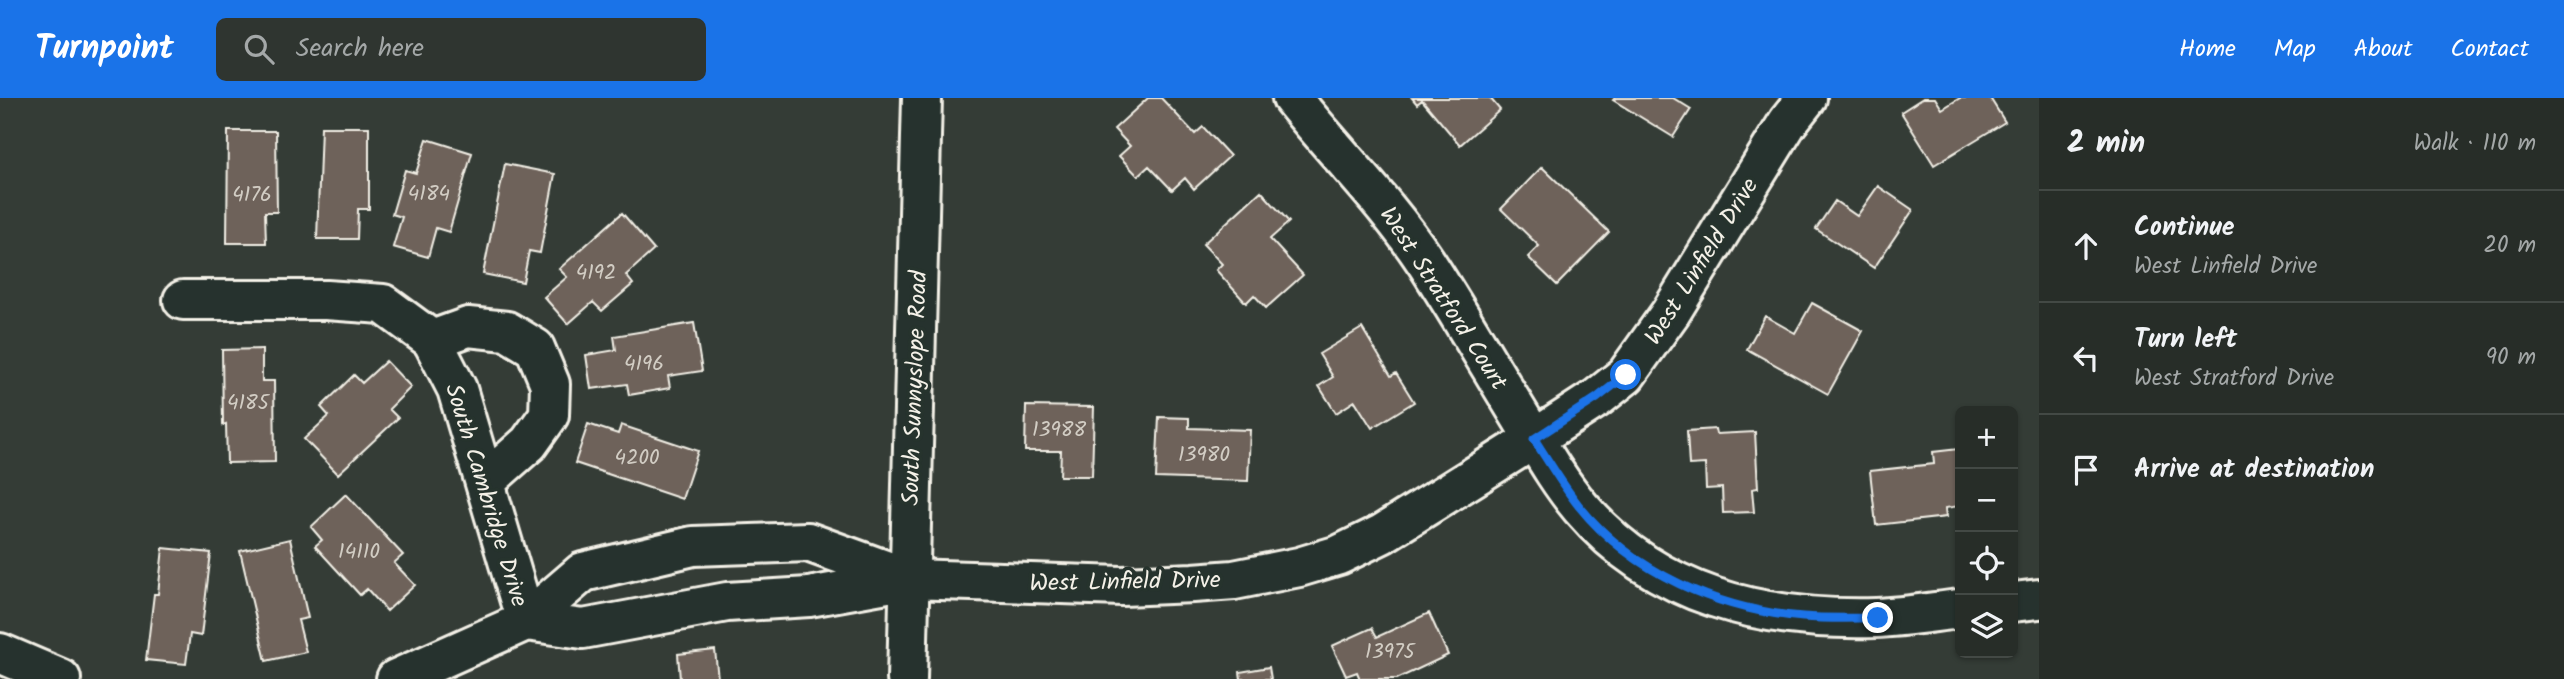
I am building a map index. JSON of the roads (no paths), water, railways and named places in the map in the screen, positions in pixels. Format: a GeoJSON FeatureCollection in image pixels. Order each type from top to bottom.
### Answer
{"type":"FeatureCollection","features":[{"type":"Feature","properties":{"kind":"street","name":"South Sunnyslope Road"},"geometry":{"type":"LineString","coordinates":[[907,679],[922,98]]}},
{"type":"Feature","properties":{"kind":"street","name":"West Stratford Court"},"geometry":{"type":"LineString","coordinates":[[1292,98],[1374,194],[1424,260],[1534,439],[1580,507],[1609,538],[1640,562],[1709,597],[1760,611],[1804,617],[1878,618],[1955,609]]}},
{"type":"Feature","properties":{"kind":"street","name":"West Linfield Drive"},"geometry":{"type":"LineString","coordinates":[[526,621],[583,629],[727,601],[810,597],[909,579],[1122,586],[1234,580],[1299,567],[1339,555],[1382,534],[1534,439],[1597,398],[1626,375],[1671,312],[1788,122],[1807,98]]}},
{"type":"Feature","properties":{"kind":"street","name":"South Cambridge Drive"},"geometry":{"type":"LineString","coordinates":[[183,299],[326,299],[383,304],[432,340],[457,389],[526,621]]}},
{"type":"Feature","properties":{"kind":"street"},"geometry":{"type":"LineString","coordinates":[[432,340],[468,327],[507,331],[535,348],[550,384],[550,415],[529,443],[485,482]]}},
{"type":"Feature","properties":{"kind":"street","name":"West Linfield Drive"},"geometry":{"type":"LineString","coordinates":[[396,679],[526,621],[583,572],[693,546],[808,542],[909,579]]}},
{"type":"Feature","properties":{"kind":"street"},"geometry":{"type":"LineString","coordinates":[[2018,601],[2039,599]]}},
{"type":"Feature","properties":{"kind":"street"},"geometry":{"type":"LineString","coordinates":[[0,653],[61,679]]}}]}
